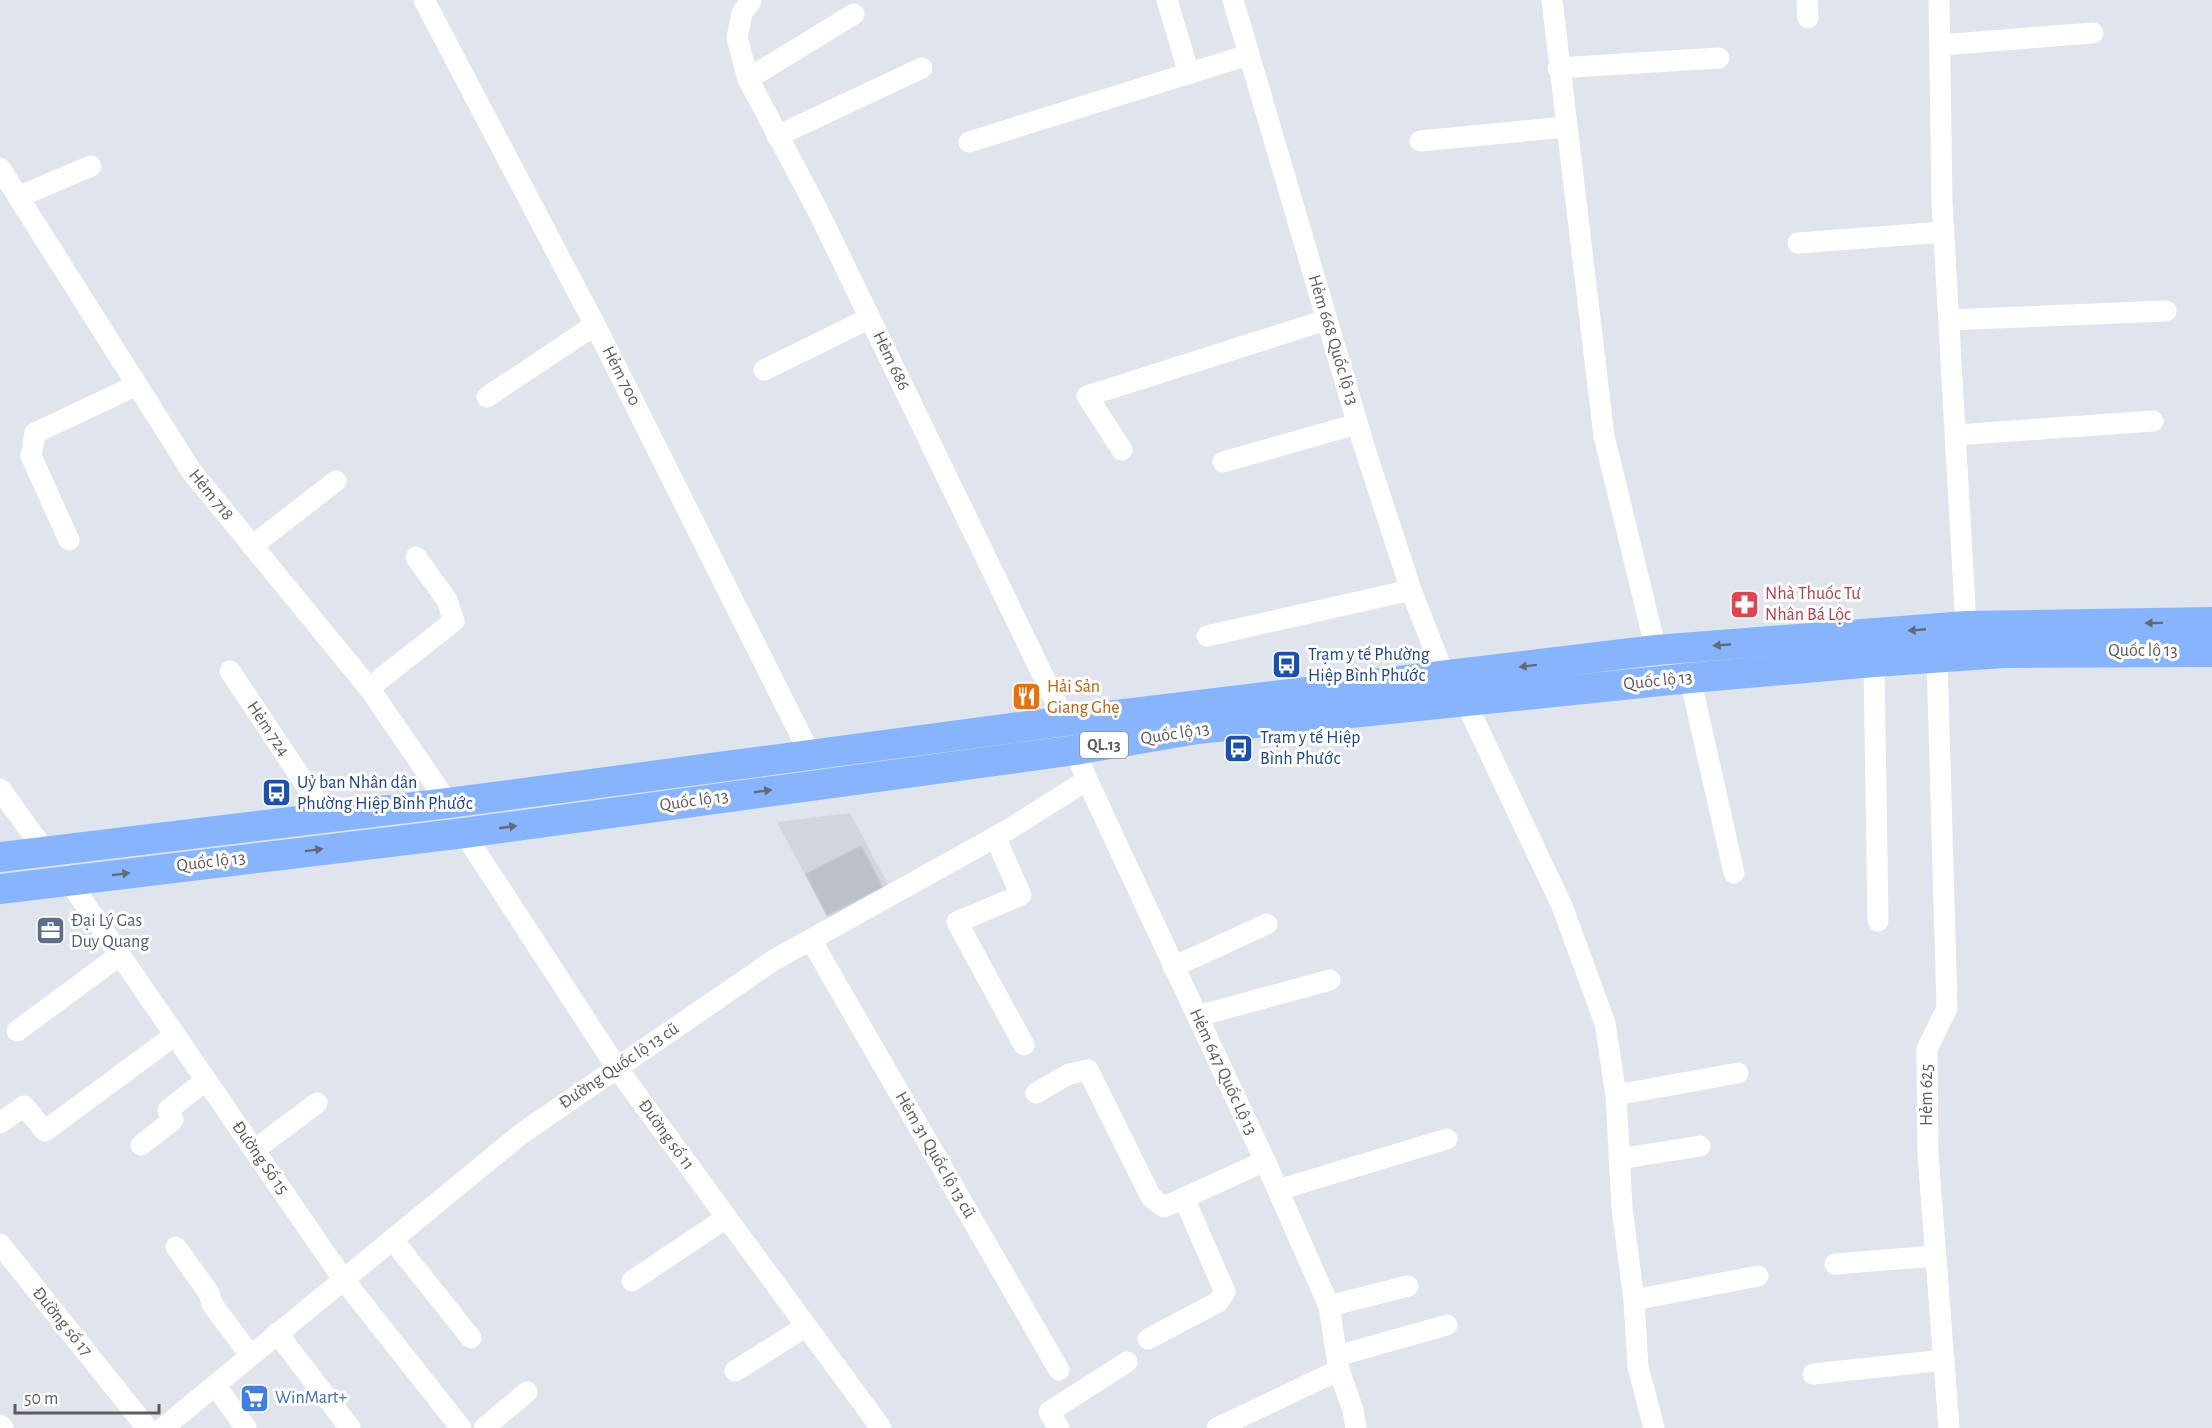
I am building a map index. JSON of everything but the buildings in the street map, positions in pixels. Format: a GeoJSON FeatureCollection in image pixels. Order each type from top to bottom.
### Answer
{"type":"FeatureCollection","features":[{"type":"Feature","properties":{"kind":"highway","name":"Quốc lộ 13"},"geometry":{"type":"LineString","coordinates":[[0,857],[448,803],[1065,721],[1656,651],[1966,626],[2212,622]]}},
{"type":"Feature","properties":{"kind":"highway","name":"Quốc lộ 13"},"geometry":{"type":"LineString","coordinates":[[0,889],[464,833],[1075,750],[1197,729],[1466,703],[1690,678],[1874,662],[2079,651],[2212,651]]}},
{"type":"Feature","properties":{"kind":"highway"},"geometry":{"type":"LineString","coordinates":[[1065,721],[1075,750]]}},
{"type":"Feature","properties":{"kind":"street","name":"Hẻm 700"},"geometry":{"type":"LineString","coordinates":[[424,0],[595,325],[811,756]]}},
{"type":"Feature","properties":{"kind":"street"},"geometry":{"type":"LineString","coordinates":[[1167,0],[1189,74]]}},
{"type":"Feature","properties":{"kind":"street","name":"Hẻm 668 Quốc lộ 13"},"geometry":{"type":"LineString","coordinates":[[1233,0],[1357,424],[1411,590],[1445,677]]}},
{"type":"Feature","properties":{"kind":"street"},"geometry":{"type":"LineString","coordinates":[[1552,0],[1558,68],[1604,436],[1656,651]]}},
{"type":"Feature","properties":{"kind":"street"},"geometry":{"type":"LineString","coordinates":[[1939,0],[1944,232],[1966,626]]}},
{"type":"Feature","properties":{"kind":"street","name":"Hẻm 686"},"geometry":{"type":"LineString","coordinates":[[751,1],[742,13],[737,38],[748,79],[870,318],[1065,721]]}},
{"type":"Feature","properties":{"kind":"street"},"geometry":{"type":"LineString","coordinates":[[748,79],[854,14]]}},
{"type":"Feature","properties":{"kind":"street"},"geometry":{"type":"LineString","coordinates":[[1940,45],[2092,33]]}},
{"type":"Feature","properties":{"kind":"street"},"geometry":{"type":"LineString","coordinates":[[969,142],[1248,55]]}},
{"type":"Feature","properties":{"kind":"street"},"geometry":{"type":"LineString","coordinates":[[1558,68],[1719,58]]}},
{"type":"Feature","properties":{"kind":"street"},"geometry":{"type":"LineString","coordinates":[[777,136],[922,68]]}},
{"type":"Feature","properties":{"kind":"street"},"geometry":{"type":"LineString","coordinates":[[1420,141],[1566,127]]}},
{"type":"Feature","properties":{"kind":"street"},"geometry":{"type":"LineString","coordinates":[[18,197],[91,166]]}},
{"type":"Feature","properties":{"kind":"street","name":"Hẻm 718"},"geometry":{"type":"LineString","coordinates":[[0,168],[192,472],[369,688],[448,803]]}},
{"type":"Feature","properties":{"kind":"street"},"geometry":{"type":"LineString","coordinates":[[1798,243],[1944,232]]}},
{"type":"Feature","properties":{"kind":"street"},"geometry":{"type":"LineString","coordinates":[[1949,320],[2166,311]]}},
{"type":"Feature","properties":{"kind":"street"},"geometry":{"type":"LineString","coordinates":[[764,370],[870,318]]}},
{"type":"Feature","properties":{"kind":"street"},"geometry":{"type":"LineString","coordinates":[[1122,450],[1087,396],[1326,320]]}},
{"type":"Feature","properties":{"kind":"street"},"geometry":{"type":"LineString","coordinates":[[487,396],[595,325]]}},
{"type":"Feature","properties":{"kind":"street"},"geometry":{"type":"LineString","coordinates":[[69,540],[31,456],[35,433],[137,386]]}},
{"type":"Feature","properties":{"kind":"street"},"geometry":{"type":"LineString","coordinates":[[1956,435],[2152,421]]}},
{"type":"Feature","properties":{"kind":"street"},"geometry":{"type":"LineString","coordinates":[[1223,462],[1357,424]]}},
{"type":"Feature","properties":{"kind":"street"},"geometry":{"type":"LineString","coordinates":[[252,546],[336,482]]}},
{"type":"Feature","properties":{"kind":"street"},"geometry":{"type":"LineString","coordinates":[[369,688],[454,621],[447,600],[416,557]]}},
{"type":"Feature","properties":{"kind":"street"},"geometry":{"type":"LineString","coordinates":[[1207,636],[1411,590]]}},
{"type":"Feature","properties":{"kind":"street","name":"Hẻm 625"},"geometry":{"type":"LineString","coordinates":[[1937,658],[1947,1008],[1927,1049],[1928,1155],[1949,1428]]}},
{"type":"Feature","properties":{"kind":"street"},"geometry":{"type":"LineString","coordinates":[[1874,662],[1878,921]]}},
{"type":"Feature","properties":{"kind":"street","name":"Hẻm 724"},"geometry":{"type":"LineString","coordinates":[[230,671],[327,817]]}},
{"type":"Feature","properties":{"kind":"street"},"geometry":{"type":"LineString","coordinates":[[1690,678],[1734,873]]}},
{"type":"Feature","properties":{"kind":"street"},"geometry":{"type":"LineString","coordinates":[[1466,703],[1562,906],[1605,1023],[1616,1095],[1622,1208],[1634,1300],[1638,1368],[1654,1428]]}},
{"type":"Feature","properties":{"kind":"street"},"geometry":{"type":"LineString","coordinates":[[1075,750],[1087,780]]}},
{"type":"Feature","properties":{"kind":"street","name":"Đường Quốc lộ 13 cũ"},"geometry":{"type":"LineString","coordinates":[[163,1428],[521,1134],[774,960],[995,837],[1087,780]]}},
{"type":"Feature","properties":{"kind":"street","name":"Hẻm 647 Quốc Lộ 13"},"geometry":{"type":"LineString","coordinates":[[1087,780],[1265,1161],[1329,1306],[1338,1363],[1353,1410],[1356,1428]]}},
{"type":"Feature","properties":{"kind":"street"},"geometry":{"type":"LineString","coordinates":[[0,789],[45,851]]}},
{"type":"Feature","properties":{"kind":"street","name":"Đường số 11"},"geometry":{"type":"LineString","coordinates":[[464,833],[617,1068],[881,1428]]}},
{"type":"Feature","properties":{"kind":"street"},"geometry":{"type":"LineString","coordinates":[[995,837],[1021,895],[957,922],[1024,1045]]}},
{"type":"Feature","properties":{"kind":"street","name":"Đường Số 15"},"geometry":{"type":"LineString","coordinates":[[69,881],[343,1279],[461,1428]]}},
{"type":"Feature","properties":{"kind":"street"},"geometry":{"type":"LineString","coordinates":[[1173,967],[1267,924]]}},
{"type":"Feature","properties":{"kind":"street","name":"Hẻm 31 Quốc lộ 13 cũ"},"geometry":{"type":"LineString","coordinates":[[811,940],[1059,1370]]}},
{"type":"Feature","properties":{"kind":"street"},"geometry":{"type":"LineString","coordinates":[[16,1031],[120,955]]}},
{"type":"Feature","properties":{"kind":"street"},"geometry":{"type":"LineString","coordinates":[[1197,1016],[1330,980]]}},
{"type":"Feature","properties":{"kind":"street"},"geometry":{"type":"LineString","coordinates":[[0,1123],[24,1106],[45,1131],[175,1035]]}},
{"type":"Feature","properties":{"kind":"street"},"geometry":{"type":"LineString","coordinates":[[1036,1094],[1069,1074],[1088,1070],[1151,1197],[1164,1207],[1265,1161]]}},
{"type":"Feature","properties":{"kind":"street"},"geometry":{"type":"LineString","coordinates":[[1616,1095],[1738,1073]]}},
{"type":"Feature","properties":{"kind":"street"},"geometry":{"type":"LineString","coordinates":[[141,1145],[173,1120],[168,1110],[205,1081]]}},
{"type":"Feature","properties":{"kind":"street"},"geometry":{"type":"LineString","coordinates":[[254,1150],[317,1103]]}},
{"type":"Feature","properties":{"kind":"street"},"geometry":{"type":"LineString","coordinates":[[1278,1190],[1447,1139]]}},
{"type":"Feature","properties":{"kind":"street"},"geometry":{"type":"LineString","coordinates":[[1619,1159],[1700,1146]]}},
{"type":"Feature","properties":{"kind":"street"},"geometry":{"type":"LineString","coordinates":[[1148,1339],[1218,1302],[1225,1292],[1184,1198]]}},
{"type":"Feature","properties":{"kind":"street"},"geometry":{"type":"LineString","coordinates":[[632,1281],[726,1218]]}},
{"type":"Feature","properties":{"kind":"street"},"geometry":{"type":"LineString","coordinates":[[392,1239],[471,1338]]}},
{"type":"Feature","properties":{"kind":"street","name":"Đường số 17"},"geometry":{"type":"LineString","coordinates":[[0,1244],[147,1428]]}},
{"type":"Feature","properties":{"kind":"street"},"geometry":{"type":"LineString","coordinates":[[176,1246],[209,1293],[212,1304],[250,1355]]}},
{"type":"Feature","properties":{"kind":"street"},"geometry":{"type":"LineString","coordinates":[[1835,1264],[1935,1256]]}},
{"type":"Feature","properties":{"kind":"street"},"geometry":{"type":"LineString","coordinates":[[1634,1300],[1758,1276]]}},
{"type":"Feature","properties":{"kind":"street"},"geometry":{"type":"LineString","coordinates":[[1329,1306],[1408,1286]]}},
{"type":"Feature","properties":{"kind":"street"},"geometry":{"type":"LineString","coordinates":[[1217,1428],[1338,1363],[1447,1325]]}},
{"type":"Feature","properties":{"kind":"street"},"geometry":{"type":"LineString","coordinates":[[735,1371],[805,1327]]}},
{"type":"Feature","properties":{"kind":"street"},"geometry":{"type":"LineString","coordinates":[[277,1334],[350,1428]]}},
{"type":"Feature","properties":{"kind":"street"},"geometry":{"type":"LineString","coordinates":[[1813,1374],[1944,1360]]}},
{"type":"Feature","properties":{"kind":"street"},"geometry":{"type":"LineString","coordinates":[[1059,1428],[1049,1412],[1127,1362]]}},
{"type":"Feature","properties":{"kind":"street"},"geometry":{"type":"LineString","coordinates":[[215,1384],[246,1428]]}},
{"type":"Feature","properties":{"kind":"street"},"geometry":{"type":"LineString","coordinates":[[484,1428],[527,1392]]}},
{"type":"Feature","properties":{"kind":"shaded area"},"geometry":{"type":"Polygon","coordinates":[[[850,813],[890,888],[829,920],[777,822],[850,813]]]}},
{"type":"Feature","properties":{"kind":"place","name":"Nhà Thuốc Tư Nhân Bá Lộc"},"geometry":{"type":"Point","coordinates":[1744,604]}},
{"type":"Feature","properties":{"kind":"place","name":"Trạm y tế Phường Hiệp Bình Phước"},"geometry":{"type":"Point","coordinates":[1287,665]}},
{"type":"Feature","properties":{"kind":"place","name":"Hải Sản Giang Ghẹ"},"geometry":{"type":"Point","coordinates":[1026,697]}},
{"type":"Feature","properties":{"kind":"place","name":"Trạm y tế Hiệp Bình Phước"},"geometry":{"type":"Point","coordinates":[1239,748]}},
{"type":"Feature","properties":{"kind":"place","name":"Uỷ ban Nhân dân Phường Hiệp Bình Phước"},"geometry":{"type":"Point","coordinates":[276,793]}},
{"type":"Feature","properties":{"kind":"place","name":"Đại Lý Gas Duy Quang"},"geometry":{"type":"Point","coordinates":[50,931]}},
{"type":"Feature","properties":{"kind":"place","name":"WinMart+"},"geometry":{"type":"Point","coordinates":[254,1398]}}]}
